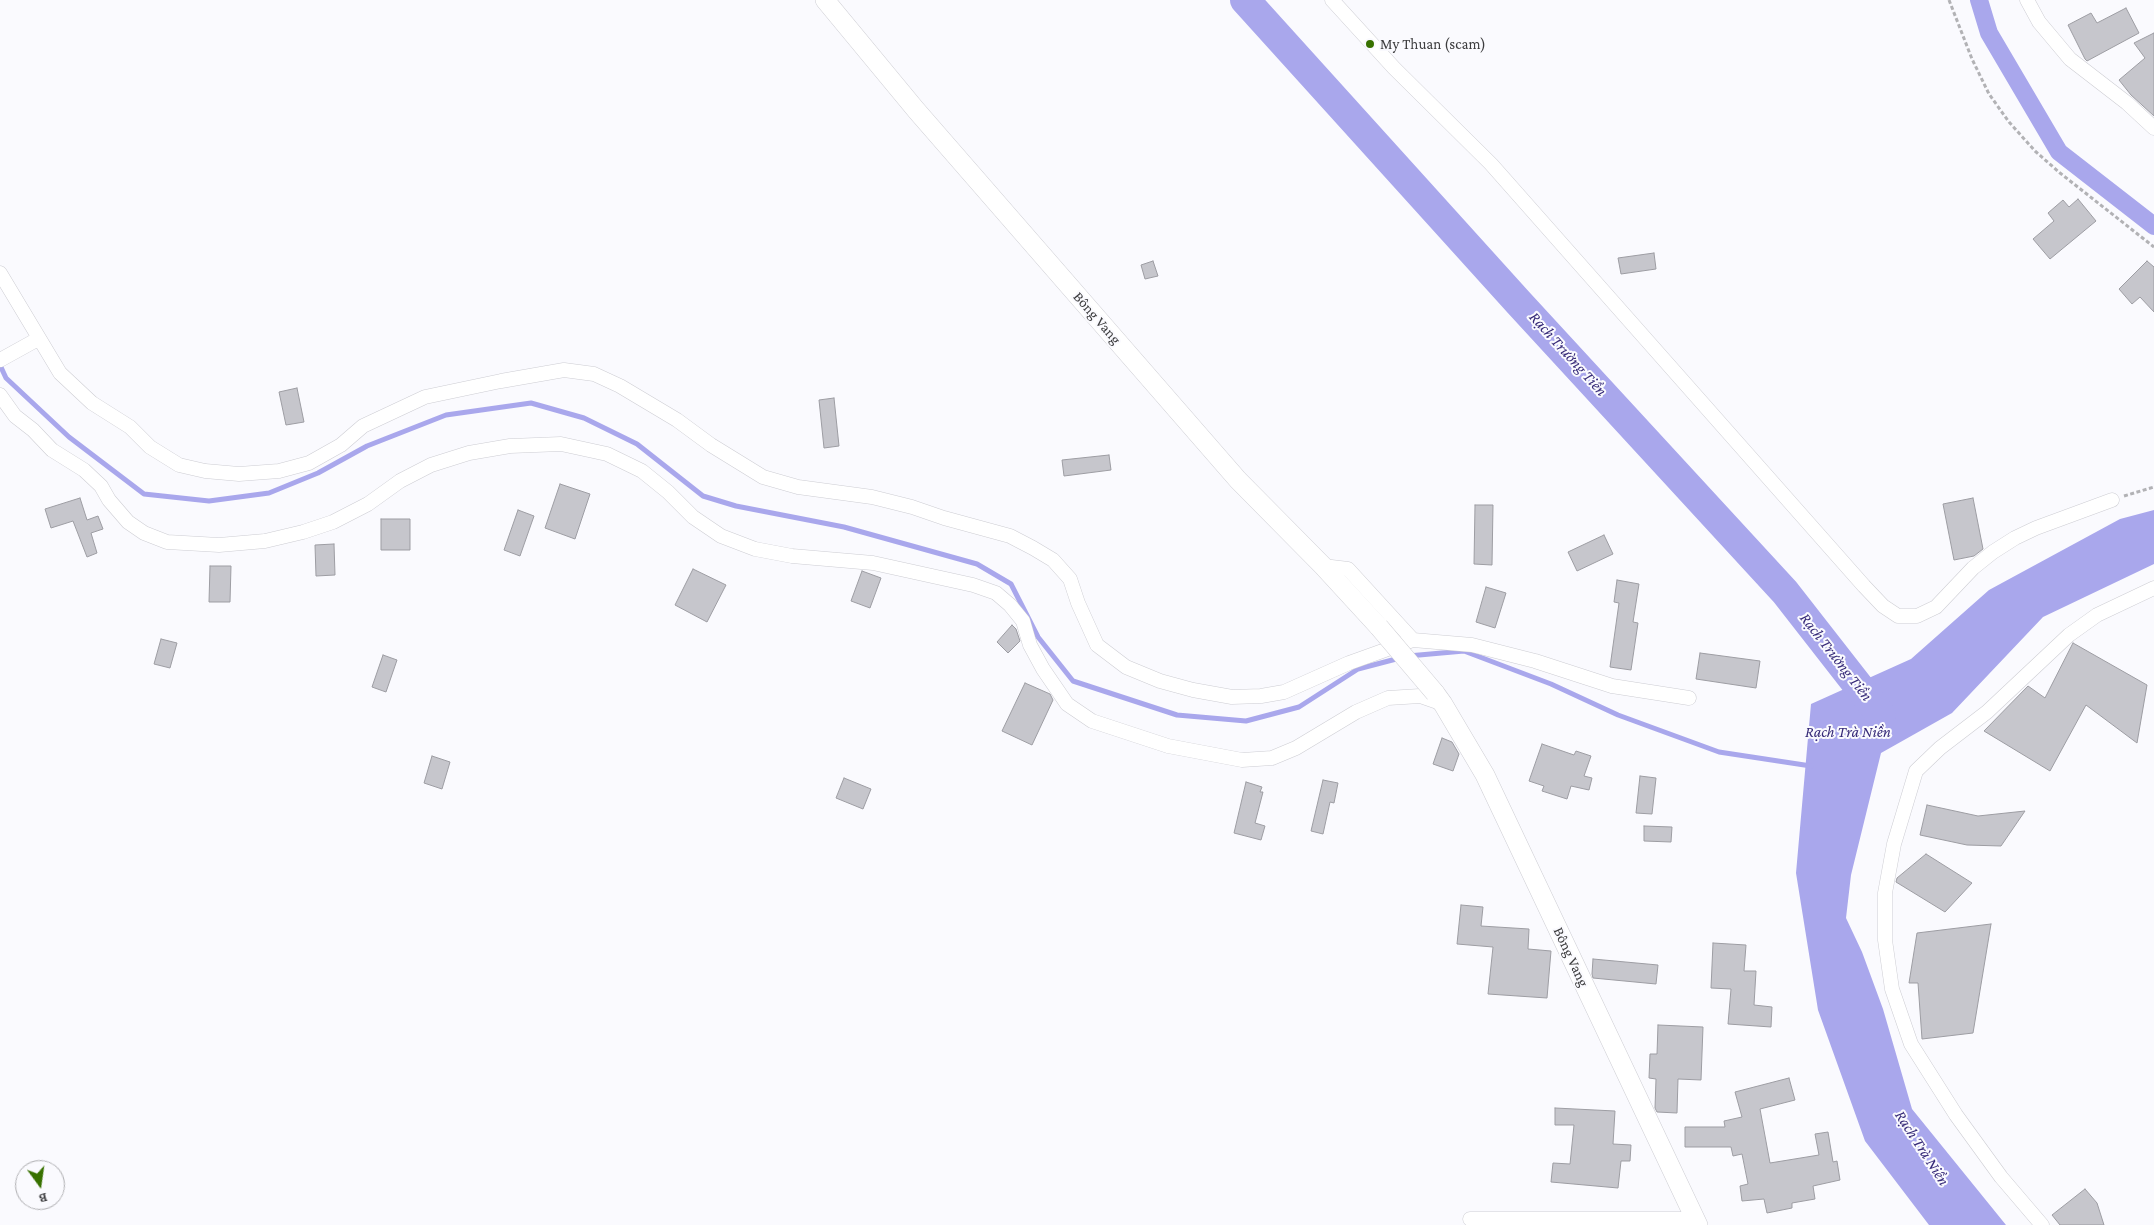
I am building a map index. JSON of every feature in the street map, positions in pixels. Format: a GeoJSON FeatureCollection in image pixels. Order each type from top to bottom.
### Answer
{"type":"FeatureCollection","features":[{"type":"Feature","properties":{"kind":"street","name":"Bông Vang"},"geometry":{"type":"LineString","coordinates":[[825,0],[922,117],[1238,480],[1323,566],[1379,627],[1439,698],[1485,775],[1697,1222]]}},
{"type":"Feature","properties":{"kind":"street"},"geometry":{"type":"LineString","coordinates":[[1332,0],[1394,68],[1491,164],[1864,586],[1883,606],[1898,616],[1917,616],[1936,607],[1973,568],[2015,538],[2036,528],[2112,500]]}},
{"type":"Feature","properties":{"kind":"street"},"geometry":{"type":"LineString","coordinates":[[2027,0],[2040,22],[2070,59],[2127,103],[2154,128]]}},
{"type":"Feature","properties":{"kind":"street"},"geometry":{"type":"LineString","coordinates":[[0,273],[34,341],[60,373],[105,412],[130,427],[150,447],[180,465],[205,471],[239,474],[279,471],[309,463],[341,445],[363,426],[425,397],[564,370],[594,374],[620,386],[677,420],[711,445],[764,477],[798,486],[872,498],[912,507],[1010,536],[1033,548],[1053,560],[1070,579],[1078,603],[1097,645],[1126,667],[1160,681],[1193,690],[1232,697],[1261,696],[1284,692],[1349,663],[1414,640],[1472,645],[1534,661],[1612,686],[1689,698]]}},
{"type":"Feature","properties":{"kind":"street"},"geometry":{"type":"LineString","coordinates":[[0,360],[34,341]]}},
{"type":"Feature","properties":{"kind":"street"},"geometry":{"type":"LineString","coordinates":[[0,396],[15,416],[33,430],[52,450],[84,470],[101,486],[109,500],[128,522],[144,533],[167,542],[219,545],[265,541],[303,532],[333,522],[368,504],[400,481],[431,464],[469,453],[510,446],[561,444],[607,454],[642,472],[668,492],[693,517],[721,536],[754,549],[792,556],[873,563],[973,585],[996,593],[1023,620],[1030,646],[1043,670],[1068,704],[1092,721],[1140,738],[1168,746],[1242,760],[1272,758],[1296,748],[1356,712],[1388,698],[1420,696],[1439,698]]}},
{"type":"Feature","properties":{"kind":"street"},"geometry":{"type":"LineString","coordinates":[[1323,566],[1348,569],[1414,640]]}},
{"type":"Feature","properties":{"kind":"street"},"geometry":{"type":"LineString","coordinates":[[2042,1225],[2001,1177],[1956,1115],[1911,1044],[1892,989],[1885,940],[1886,893],[1894,844],[1916,771],[1940,748],[1987,712],[2069,636],[2097,615],[2154,588]]}},
{"type":"Feature","properties":{"kind":"street"},"geometry":{"type":"LineString","coordinates":[[1470,1219],[1697,1222]]}},
{"type":"Feature","properties":{"kind":"path"},"geometry":{"type":"LineString","coordinates":[[1949,0],[1972,59],[1989,94],[2009,122],[2035,151],[2060,173],[2154,247]]}},
{"type":"Feature","properties":{"kind":"path"},"geometry":{"type":"LineString","coordinates":[[2112,500],[2154,487]]}},
{"type":"Feature","properties":{"kind":"water","name":"Rạch Trà Niền"},"geometry":{"type":"Polygon","coordinates":[[[2154,510],[2154,564],[2043,617],[1952,713],[1881,753],[1851,875],[1846,918],[1862,952],[1883,1009],[1912,1109],[2006,1225],[1929,1225],[1865,1141],[1818,1010],[1796,873],[1811,704],[1911,659],[1989,590],[2120,519],[2154,510]]]}},
{"type":"Feature","properties":{"kind":"building"},"geometry":{"type":"Polygon","coordinates":[[[2126,8],[2139,33],[2087,61],[2068,25],[2091,13],[2097,23],[2126,8]]]}},
{"type":"Feature","properties":{"kind":"building"},"geometry":{"type":"Polygon","coordinates":[[[2154,33],[2154,116],[2131,95],[2119,80],[2145,58],[2134,43],[2154,33]]]}},
{"type":"Feature","properties":{"kind":"building"},"geometry":{"type":"Polygon","coordinates":[[[2078,199],[2096,221],[2050,259],[2033,239],[2054,221],[2048,213],[2063,200],[2069,207],[2078,199]]]}},
{"type":"Feature","properties":{"kind":"building"},"geometry":{"type":"Polygon","coordinates":[[[1654,253],[1656,269],[1621,274],[1618,258],[1654,253]]]}},
{"type":"Feature","properties":{"kind":"building"},"geometry":{"type":"Polygon","coordinates":[[[1153,261],[1158,276],[1145,279],[1141,265],[1153,261]]]}},
{"type":"Feature","properties":{"kind":"building"},"geometry":{"type":"Polygon","coordinates":[[[2147,261],[2154,267],[2154,312],[2140,297],[2132,304],[2119,289],[2147,261]]]}},
{"type":"Feature","properties":{"kind":"building"},"geometry":{"type":"Polygon","coordinates":[[[297,388],[304,422],[286,425],[279,392],[297,388]]]}},
{"type":"Feature","properties":{"kind":"building"},"geometry":{"type":"Polygon","coordinates":[[[834,398],[839,446],[824,448],[819,400],[834,398]]]}},
{"type":"Feature","properties":{"kind":"building"},"geometry":{"type":"Polygon","coordinates":[[[1109,455],[1111,470],[1064,476],[1062,460],[1109,455]]]}},
{"type":"Feature","properties":{"kind":"building"},"geometry":{"type":"Polygon","coordinates":[[[560,484],[590,494],[575,539],[545,528],[560,484]]]}},
{"type":"Feature","properties":{"kind":"building"},"geometry":{"type":"Polygon","coordinates":[[[80,498],[87,520],[98,516],[103,529],[91,533],[97,553],[87,557],[73,521],[51,528],[45,509],[80,498]]]}},
{"type":"Feature","properties":{"kind":"building"},"geometry":{"type":"Polygon","coordinates":[[[1973,498],[1983,549],[1974,556],[1954,560],[1943,504],[1973,498]]]}},
{"type":"Feature","properties":{"kind":"building"},"geometry":{"type":"Polygon","coordinates":[[[1475,505],[1493,505],[1492,565],[1474,564],[1475,505]]]}},
{"type":"Feature","properties":{"kind":"building"},"geometry":{"type":"Polygon","coordinates":[[[518,510],[534,516],[520,556],[504,550],[518,510]]]}},
{"type":"Feature","properties":{"kind":"building"},"geometry":{"type":"Polygon","coordinates":[[[381,519],[410,519],[410,550],[381,550],[381,519]]]}},
{"type":"Feature","properties":{"kind":"building"},"geometry":{"type":"Polygon","coordinates":[[[1604,535],[1613,554],[1577,571],[1568,552],[1604,535]]]}},
{"type":"Feature","properties":{"kind":"building"},"geometry":{"type":"Polygon","coordinates":[[[334,544],[335,575],[316,576],[315,545],[334,544]]]}},
{"type":"Feature","properties":{"kind":"building"},"geometry":{"type":"Polygon","coordinates":[[[210,566],[231,566],[230,602],[209,602],[210,566]]]}},
{"type":"Feature","properties":{"kind":"building"},"geometry":{"type":"Polygon","coordinates":[[[693,569],[726,585],[707,622],[675,605],[693,569]]]}},
{"type":"Feature","properties":{"kind":"building"},"geometry":{"type":"Polygon","coordinates":[[[862,571],[881,578],[870,608],[851,601],[862,571]]]}},
{"type":"Feature","properties":{"kind":"building"},"geometry":{"type":"Polygon","coordinates":[[[1617,580],[1639,584],[1633,622],[1638,623],[1631,670],[1610,667],[1619,603],[1614,602],[1617,580]]]}},
{"type":"Feature","properties":{"kind":"building"},"geometry":{"type":"Polygon","coordinates":[[[1486,587],[1506,593],[1495,628],[1476,622],[1486,587]]]}},
{"type":"Feature","properties":{"kind":"building"},"geometry":{"type":"Polygon","coordinates":[[[1012,625],[1016,629],[1020,641],[1008,653],[997,642],[1012,625]]]}},
{"type":"Feature","properties":{"kind":"building"},"geometry":{"type":"Polygon","coordinates":[[[161,639],[177,643],[170,668],[154,664],[161,639]]]}},
{"type":"Feature","properties":{"kind":"building"},"geometry":{"type":"Polygon","coordinates":[[[2073,643],[2147,685],[2137,743],[2086,705],[2050,771],[1984,731],[2028,686],[2045,698],[2073,643]]]}},
{"type":"Feature","properties":{"kind":"building"},"geometry":{"type":"Polygon","coordinates":[[[1700,653],[1760,661],[1756,688],[1696,679],[1700,653]]]}},
{"type":"Feature","properties":{"kind":"building"},"geometry":{"type":"Polygon","coordinates":[[[383,655],[397,660],[386,692],[372,687],[383,655]]]}},
{"type":"Feature","properties":{"kind":"building"},"geometry":{"type":"Polygon","coordinates":[[[1025,683],[1050,694],[1053,700],[1032,745],[1002,731],[1025,683]]]}},
{"type":"Feature","properties":{"kind":"building"},"geometry":{"type":"Polygon","coordinates":[[[1442,738],[1452,742],[1459,754],[1453,771],[1433,764],[1442,738]]]}},
{"type":"Feature","properties":{"kind":"building"},"geometry":{"type":"Polygon","coordinates":[[[1542,744],[1574,755],[1576,751],[1591,756],[1584,776],[1592,778],[1589,790],[1571,786],[1567,799],[1542,791],[1544,786],[1529,781],[1542,744]]]}},
{"type":"Feature","properties":{"kind":"building"},"geometry":{"type":"Polygon","coordinates":[[[432,756],[450,762],[442,789],[424,783],[432,756]]]}},
{"type":"Feature","properties":{"kind":"building"},"geometry":{"type":"Polygon","coordinates":[[[1640,776],[1656,778],[1652,814],[1636,813],[1640,776]]]}},
{"type":"Feature","properties":{"kind":"building"},"geometry":{"type":"Polygon","coordinates":[[[844,778],[871,789],[863,809],[836,798],[844,778]]]}},
{"type":"Feature","properties":{"kind":"building"},"geometry":{"type":"Polygon","coordinates":[[[1323,780],[1338,783],[1334,803],[1330,802],[1323,834],[1311,831],[1323,780]]]}},
{"type":"Feature","properties":{"kind":"building"},"geometry":{"type":"Polygon","coordinates":[[[1246,782],[1262,787],[1260,792],[1263,792],[1255,823],[1265,826],[1261,840],[1234,833],[1246,782]]]}},
{"type":"Feature","properties":{"kind":"building"},"geometry":{"type":"Polygon","coordinates":[[[1927,805],[1978,816],[2025,811],[2001,846],[1967,845],[1920,835],[1927,805]]]}},
{"type":"Feature","properties":{"kind":"building"},"geometry":{"type":"Polygon","coordinates":[[[1644,826],[1672,827],[1671,842],[1644,841],[1644,826]]]}},
{"type":"Feature","properties":{"kind":"building"},"geometry":{"type":"Polygon","coordinates":[[[1926,854],[1972,883],[1945,912],[1896,882],[1897,878],[1926,854]]]}},
{"type":"Feature","properties":{"kind":"building"},"geometry":{"type":"Polygon","coordinates":[[[1461,905],[1483,907],[1481,926],[1529,929],[1528,949],[1551,951],[1547,998],[1488,994],[1493,947],[1457,944],[1461,905]]]}},
{"type":"Feature","properties":{"kind":"building"},"geometry":{"type":"Polygon","coordinates":[[[1991,924],[1973,1033],[1922,1039],[1918,983],[1909,983],[1917,933],[1991,924]]]}},
{"type":"Feature","properties":{"kind":"building"},"geometry":{"type":"Polygon","coordinates":[[[1713,943],[1746,945],[1744,971],[1756,971],[1754,1005],[1772,1007],[1771,1027],[1728,1024],[1731,989],[1711,988],[1713,943]]]}},
{"type":"Feature","properties":{"kind":"building"},"geometry":{"type":"Polygon","coordinates":[[[1593,959],[1658,965],[1656,984],[1593,978],[1593,959]]]}},
{"type":"Feature","properties":{"kind":"building"},"geometry":{"type":"Polygon","coordinates":[[[1658,1025],[1703,1027],[1701,1080],[1678,1079],[1677,1113],[1657,1112],[1655,1108],[1656,1079],[1649,1078],[1650,1054],[1657,1054],[1658,1025]]]}},
{"type":"Feature","properties":{"kind":"building"},"geometry":{"type":"Polygon","coordinates":[[[1789,1078],[1795,1100],[1760,1109],[1770,1163],[1819,1155],[1815,1134],[1828,1132],[1833,1162],[1837,1161],[1840,1180],[1813,1186],[1815,1199],[1792,1203],[1792,1208],[1767,1213],[1764,1199],[1742,1201],[1740,1186],[1748,1184],[1742,1154],[1733,1156],[1731,1147],[1685,1147],[1685,1127],[1725,1127],[1724,1121],[1742,1117],[1735,1092],[1789,1078]]]}},
{"type":"Feature","properties":{"kind":"building"},"geometry":{"type":"Polygon","coordinates":[[[1555,1108],[1615,1111],[1613,1144],[1631,1145],[1630,1161],[1621,1161],[1618,1188],[1551,1182],[1553,1163],[1570,1164],[1574,1125],[1555,1125],[1555,1108]]]}},
{"type":"Feature","properties":{"kind":"building"},"geometry":{"type":"Polygon","coordinates":[[[2085,1189],[2097,1203],[2104,1225],[2060,1225],[2052,1215],[2085,1189]]]}},
{"type":"Feature","properties":{"kind":"waterway","name":"Rạch Trường Tiền"},"geometry":{"type":"LineString","coordinates":[[1245,0],[1519,303],[1785,592],[1881,715]]}},
{"type":"Feature","properties":{"kind":"waterway"},"geometry":{"type":"LineString","coordinates":[[1979,0],[1989,33],[2059,152],[2154,226]]}},
{"type":"Feature","properties":{"kind":"waterway"},"geometry":{"type":"LineString","coordinates":[[0,365],[6,378],[69,437],[144,494],[209,501],[269,493],[318,473],[367,446],[446,415],[531,403],[584,418],[637,444],[703,496],[736,506],[844,527],[977,564],[1011,584],[1038,637],[1073,681],[1177,715],[1246,721],[1299,707],[1358,669],[1400,658]]}},
{"type":"Feature","properties":{"kind":"waterway"},"geometry":{"type":"LineString","coordinates":[[1408,656],[1464,651],[1551,684],[1618,715],[1719,752],[1811,766]]}},
{"type":"Feature","properties":{"kind":"place","name":"My Thuan (scam)"},"geometry":{"type":"Point","coordinates":[1370,44]}}]}
